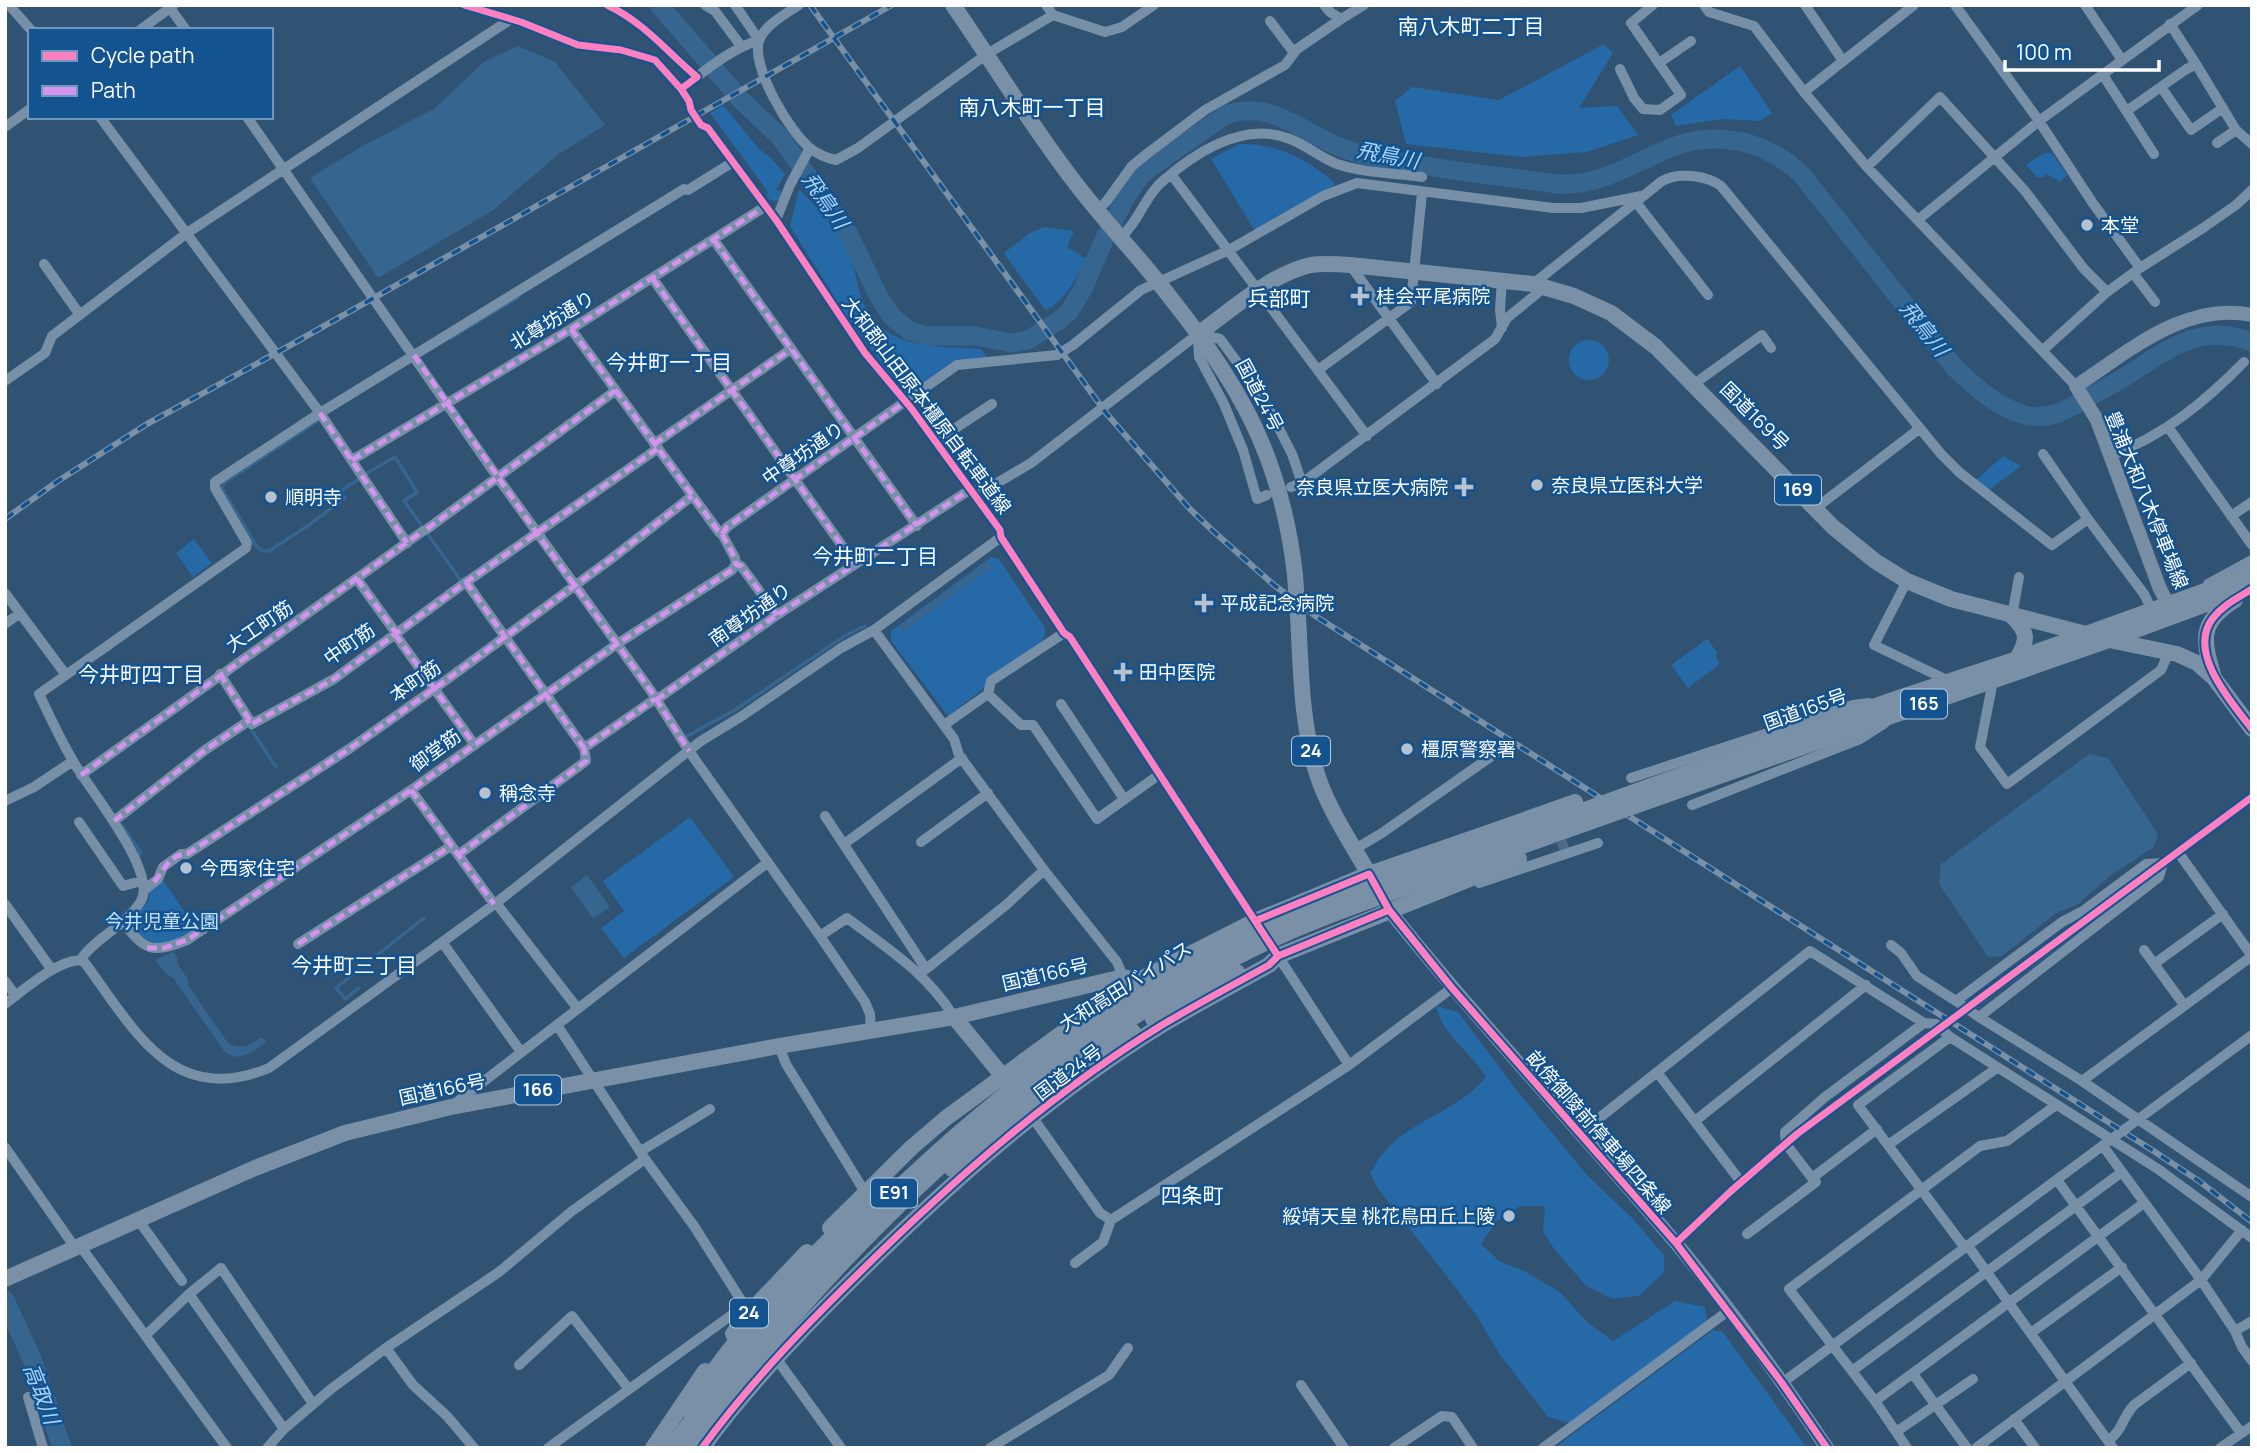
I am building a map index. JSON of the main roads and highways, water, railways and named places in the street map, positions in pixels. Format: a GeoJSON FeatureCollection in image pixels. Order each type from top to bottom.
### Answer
{"type":"FeatureCollection","features":[{"type":"Feature","properties":{"kind":"highway","name":"国道24号"},"geometry":{"type":"LineString","coordinates":[[953,5],[1040,135],[1100,214],[1198,334],[1227,375],[1251,418],[1282,495],[1291,536],[1301,677],[1312,758],[1323,789],[1377,892]]}},
{"type":"Feature","properties":{"kind":"highway","name":"国道169号"},"geometry":{"type":"LineString","coordinates":[[1198,334],[1259,290],[1308,266],[1350,265],[1502,280],[1539,285],[1574,296],[1611,313],[1642,334],[1858,550],[1907,581],[1951,599],[2012,616],[2087,632],[2109,640],[2169,652],[2197,663],[2214,678],[2252,729]]}},
{"type":"Feature","properties":{"kind":"highway","name":"国道165号"},"geometry":{"type":"LineString","coordinates":[[1377,892],[1519,859],[1653,811],[1732,767],[1900,705],[1993,681],[2109,640],[2171,610],[2198,593],[2252,574]]}},
{"type":"Feature","properties":{"kind":"highway","name":"国道165号"},"geometry":{"type":"LineString","coordinates":[[1900,705],[1949,681],[2151,610],[2171,610],[2252,588]]}},
{"type":"Feature","properties":{"kind":"highway"},"geometry":{"type":"LineString","coordinates":[[2214,678],[2206,649],[2207,627],[2223,608],[2252,588]]}},
{"type":"Feature","properties":{"kind":"highway"},"geometry":{"type":"LineString","coordinates":[[2012,616],[2022,626],[2026,635],[2017,659]]}},
{"type":"Feature","properties":{"kind":"highway","name":"国道165号"},"geometry":{"type":"LineString","coordinates":[[1377,892],[1405,861],[1680,766],[1732,767]]}},
{"type":"Feature","properties":{"kind":"highway","name":"大和高田バイパス"},"geometry":{"type":"LineString","coordinates":[[687,1448],[787,1323],[923,1182],[1016,1101],[1073,1057],[1166,995],[1239,956],[1377,892],[1732,767]]}},
{"type":"Feature","properties":{"kind":"highway","name":"国道24号"},"geometry":{"type":"LineString","coordinates":[[872,1191],[1004,1076],[1144,977],[1255,921],[1377,892]]}},
{"type":"Feature","properties":{"kind":"highway","name":"国道24号"},"geometry":{"type":"LineString","coordinates":[[702,1448],[775,1359],[937,1197],[987,1154],[1106,1063],[1151,1033],[1269,965],[1278,956],[1377,892]]}},
{"type":"Feature","properties":{"kind":"highway","name":"大和高田バイパス"},"geometry":{"type":"LineString","coordinates":[[668,1448],[750,1346],[837,1248],[933,1156],[1008,1091],[1066,1046],[1160,985],[1271,926],[1323,903],[1377,892]]}},
{"type":"Feature","properties":{"kind":"highway"},"geometry":{"type":"LineString","coordinates":[[787,1323],[964,1159],[1050,1091],[1133,1032],[1208,986],[1265,959],[1278,956],[1255,921]]}},
{"type":"Feature","properties":{"kind":"highway","name":"国道166号"},"geometry":{"type":"LineString","coordinates":[[12,1276],[255,1168],[345,1133],[451,1107],[779,1046],[954,1017],[1123,977],[1136,980],[1144,977]]}},
{"type":"Feature","properties":{"kind":"highway"},"geometry":{"type":"LineString","coordinates":[[954,1017],[1004,1076],[1033,1118]]}},
{"type":"Feature","properties":{"kind":"highway"},"geometry":{"type":"LineString","coordinates":[[668,1448],[700,1389],[740,1335],[872,1191]]}},
{"type":"Feature","properties":{"kind":"highway","name":"24"},"geometry":{"type":"LineString","coordinates":[[653,1448],[747,1309],[872,1191]]}},
{"type":"Feature","properties":{"kind":"main road","name":"豊浦大和八木停車場線"},"geometry":{"type":"LineString","coordinates":[[2171,610],[2160,589],[2097,420],[2077,388],[2172,324],[2215,314],[2252,315]]}},
{"type":"Feature","properties":{"kind":"main road","name":"畝傍御陵前停車場四条線"},"geometry":{"type":"LineString","coordinates":[[1377,892],[1452,988],[1676,1243],[1782,1382],[1827,1448]]}},
{"type":"Feature","properties":{"kind":"waterway","name":"飛鳥川"},"geometry":{"type":"LineString","coordinates":[[659,5],[742,101],[780,137],[848,233],[879,297],[892,317],[910,331],[927,336],[975,336],[1011,343],[1028,340],[1058,321],[1069,312],[1084,287],[1103,242],[1139,178],[1224,116],[1239,111],[1254,111],[1282,118],[1337,146],[1365,155],[1550,183],[1582,183],[1597,179],[1687,142],[1723,139],[1757,147],[1788,163],[1802,175],[1954,367],[1996,402],[2025,415],[2042,417],[2064,410],[2186,341],[2217,335],[2252,342]]}},
{"type":"Feature","properties":{"kind":"waterway"},"geometry":{"type":"LineString","coordinates":[[451,338],[519,297]]}},
{"type":"Feature","properties":{"kind":"waterway"},"geometry":{"type":"LineString","coordinates":[[319,420],[224,483],[222,488],[257,547],[269,551],[309,525],[345,498],[340,491],[361,478]]}},
{"type":"Feature","properties":{"kind":"waterway"},"geometry":{"type":"LineString","coordinates":[[367,473],[395,457],[417,492],[404,501],[462,582]]}},
{"type":"Feature","properties":{"kind":"waterway"},"geometry":{"type":"LineString","coordinates":[[687,736],[735,710],[846,635],[865,626]]}},
{"type":"Feature","properties":{"kind":"waterway"},"geometry":{"type":"LineString","coordinates":[[249,726],[276,767]]}},
{"type":"Feature","properties":{"kind":"waterway"},"geometry":{"type":"LineString","coordinates":[[122,825],[141,853],[138,855],[139,859]]}},
{"type":"Feature","properties":{"kind":"waterway"},"geometry":{"type":"LineString","coordinates":[[359,988],[345,999],[336,988],[424,918]]}},
{"type":"Feature","properties":{"kind":"waterway","name":"高取川"},"geometry":{"type":"LineString","coordinates":[[5,1300],[32,1359],[62,1448]]}},
{"type":"Feature","properties":{"kind":"tunnel"},"geometry":{"type":"LineString","coordinates":[[1556,827],[1566,853]]}},
{"type":"Feature","properties":{"kind":"tunnel"},"geometry":{"type":"LineString","coordinates":[[1936,1031],[1972,1005]]}},
{"type":"Feature","properties":{"kind":"railway"},"geometry":{"type":"LineString","coordinates":[[810,5],[1106,413],[1189,508],[1274,585],[1317,617],[2155,1152],[2199,1181],[2252,1222]]}},
{"type":"Feature","properties":{"kind":"railway"},"geometry":{"type":"LineString","coordinates":[[5,519],[58,481],[147,424],[892,5]]}},
{"type":"Feature","properties":{"kind":"place","name":"本堂"},"geometry":{"type":"Point","coordinates":[2087,225]}},
{"type":"Feature","properties":{"kind":"place","name":"桂会平尾病院"},"geometry":{"type":"Point","coordinates":[1360,296]}},
{"type":"Feature","properties":{"kind":"place","name":"奈良県立医科大学"},"geometry":{"type":"Point","coordinates":[1537,485]}},
{"type":"Feature","properties":{"kind":"place","name":"奈良県立医大病院"},"geometry":{"type":"Point","coordinates":[1464,487]}},
{"type":"Feature","properties":{"kind":"place","name":"順明寺"},"geometry":{"type":"Point","coordinates":[271,497]}},
{"type":"Feature","properties":{"kind":"place","name":"平成記念病院"},"geometry":{"type":"Point","coordinates":[1204,603]}},
{"type":"Feature","properties":{"kind":"place","name":"田中医院"},"geometry":{"type":"Point","coordinates":[1123,672]}},
{"type":"Feature","properties":{"kind":"place","name":"橿原警察署"},"geometry":{"type":"Point","coordinates":[1407,749]}},
{"type":"Feature","properties":{"kind":"place","name":"稱念寺"},"geometry":{"type":"Point","coordinates":[485,793]}},
{"type":"Feature","properties":{"kind":"place","name":"今西家住宅"},"geometry":{"type":"Point","coordinates":[186,868]}},
{"type":"Feature","properties":{"kind":"place","name":"綏靖天皇 桃花鳥田丘上陵"},"geometry":{"type":"Point","coordinates":[1509,1216]}},
{"type":"Feature","properties":{"kind":"district","name":"南八木町二丁目"},"geometry":{"type":"Point","coordinates":[1471,27]}},
{"type":"Feature","properties":{"kind":"district","name":"南八木町一丁目"},"geometry":{"type":"Point","coordinates":[1032,108]}},
{"type":"Feature","properties":{"kind":"district","name":"兵部町"},"geometry":{"type":"Point","coordinates":[1279,299]}},
{"type":"Feature","properties":{"kind":"district","name":"今井町一丁目"},"geometry":{"type":"Point","coordinates":[669,363]}},
{"type":"Feature","properties":{"kind":"district","name":"今井町二丁目"},"geometry":{"type":"Point","coordinates":[875,557]}},
{"type":"Feature","properties":{"kind":"district","name":"今井町四丁目"},"geometry":{"type":"Point","coordinates":[141,675]}},
{"type":"Feature","properties":{"kind":"district","name":"今井町三丁目"},"geometry":{"type":"Point","coordinates":[354,966]}},
{"type":"Feature","properties":{"kind":"district","name":"四条町"},"geometry":{"type":"Point","coordinates":[1192,1196]}},
{"type":"Feature","properties":{"kind":"park label","name":"今井児童公園"},"geometry":{"type":"Point","coordinates":[162,921]}}]}
